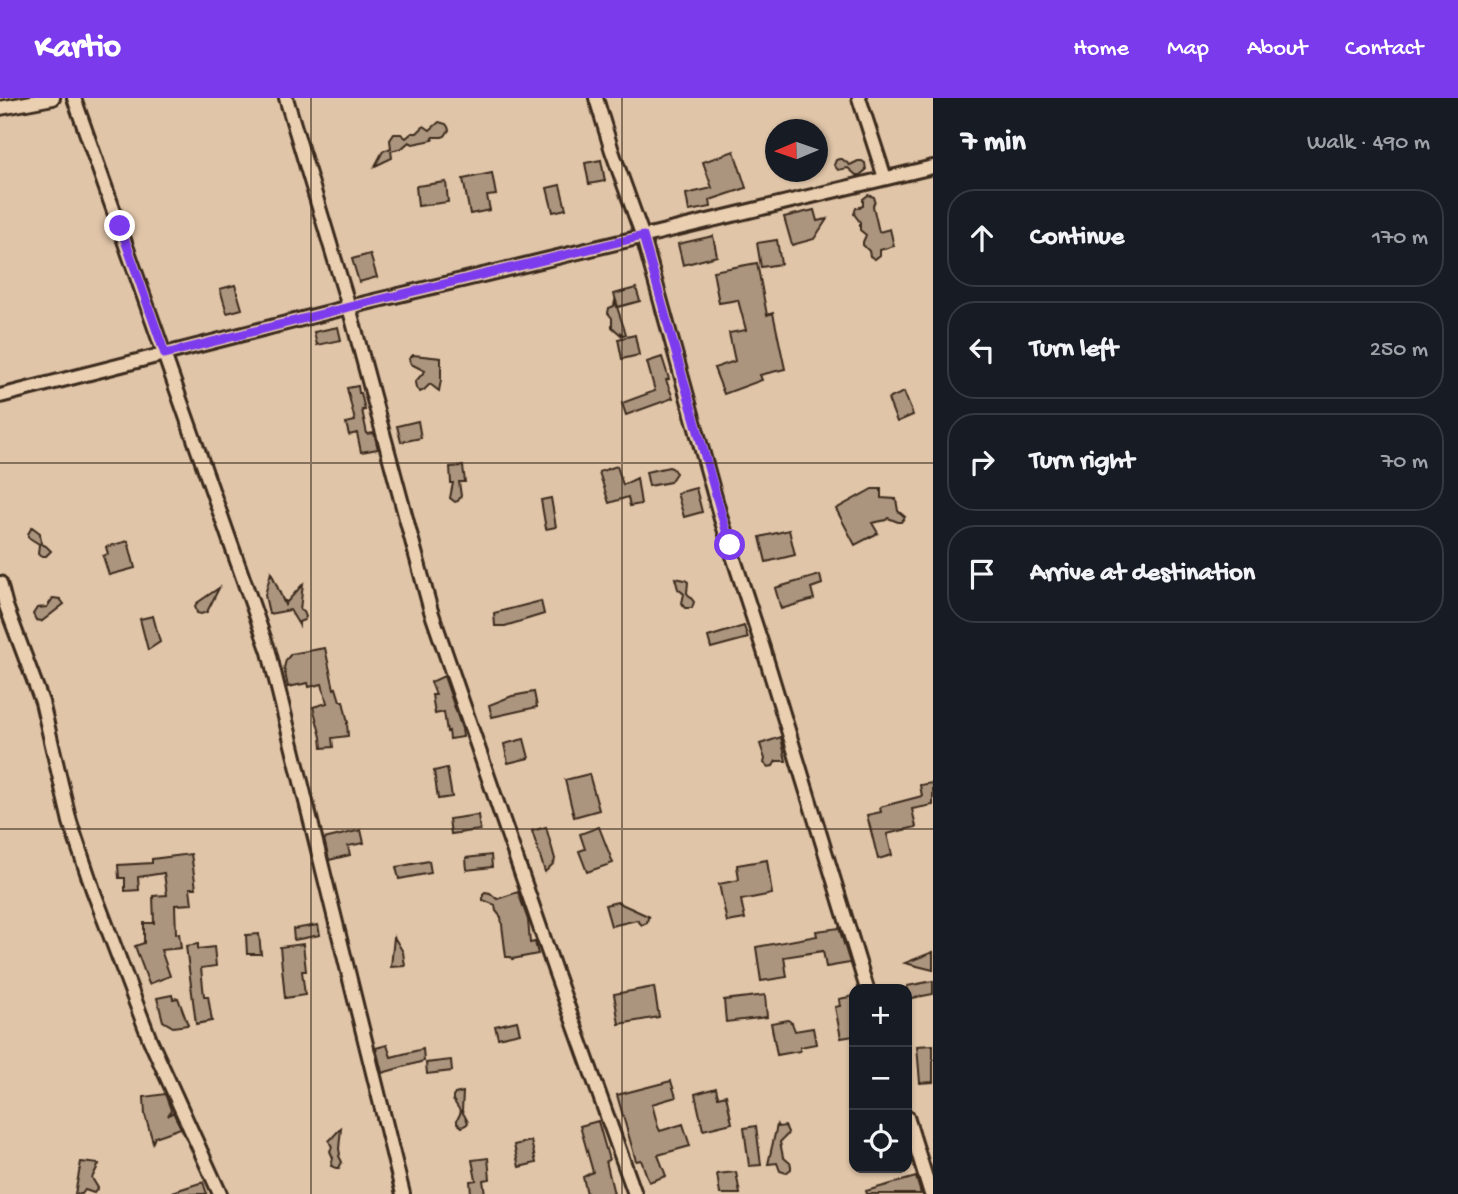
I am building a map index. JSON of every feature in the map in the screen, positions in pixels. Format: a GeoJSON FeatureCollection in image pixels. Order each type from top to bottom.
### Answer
{"type":"FeatureCollection","features":[{"type":"Feature","properties":{"kind":"street"},"geometry":{"type":"LineString","coordinates":[[0,108],[53,98]]}},
{"type":"Feature","properties":{"kind":"street"},"geometry":{"type":"LineString","coordinates":[[74,98],[269,652],[403,1194]]}},
{"type":"Feature","properties":{"kind":"street"},"geometry":{"type":"LineString","coordinates":[[286,98],[349,307],[431,611],[635,1194]]}},
{"type":"Feature","properties":{"kind":"street"},"geometry":{"type":"LineString","coordinates":[[596,98],[643,236],[721,519],[865,984]]}},
{"type":"Feature","properties":{"kind":"street"},"geometry":{"type":"LineString","coordinates":[[859,98],[885,178]]}},
{"type":"Feature","properties":{"kind":"street"},"geometry":{"type":"LineString","coordinates":[[0,396],[349,307],[933,167]]}},
{"type":"Feature","properties":{"kind":"street"},"geometry":{"type":"LineString","coordinates":[[0,583],[42,702],[69,822],[93,890],[150,1040],[220,1194]]}},
{"type":"Feature","properties":{"kind":"street"},"geometry":{"type":"LineString","coordinates":[[912,1133],[930,1194]]}},
{"type":"Feature","properties":{"kind":"building"},"geometry":{"type":"Polygon","coordinates":[[[439,122],[448,127],[445,136],[413,144],[409,142],[402,148],[391,151],[392,158],[375,166],[383,151],[391,148],[390,140],[394,134],[401,134],[406,138],[424,126],[430,130],[439,122]]]}},
{"type":"Feature","properties":{"kind":"building"},"geometry":{"type":"Polygon","coordinates":[[[734,151],[746,188],[710,200],[711,207],[689,211],[686,194],[712,188],[703,162],[734,151]]]}},
{"type":"Feature","properties":{"kind":"building"},"geometry":{"type":"Polygon","coordinates":[[[842,159],[850,165],[862,161],[866,170],[856,175],[848,168],[838,170],[834,165],[836,160],[842,159]]]}},
{"type":"Feature","properties":{"kind":"building"},"geometry":{"type":"Polygon","coordinates":[[[601,160],[605,181],[589,184],[585,163],[601,160]]]}},
{"type":"Feature","properties":{"kind":"building"},"geometry":{"type":"Polygon","coordinates":[[[492,173],[496,195],[487,196],[490,210],[470,214],[463,179],[492,173]]]}},
{"type":"Feature","properties":{"kind":"building"},"geometry":{"type":"Polygon","coordinates":[[[446,182],[448,202],[418,206],[416,186],[446,182]]]}},
{"type":"Feature","properties":{"kind":"building"},"geometry":{"type":"Polygon","coordinates":[[[560,185],[566,209],[553,212],[547,188],[560,185]]]}},
{"type":"Feature","properties":{"kind":"building"},"geometry":{"type":"Polygon","coordinates":[[[868,195],[875,200],[873,206],[879,232],[890,229],[894,246],[880,250],[880,255],[875,259],[863,245],[866,235],[860,230],[860,222],[854,214],[856,208],[863,206],[863,199],[868,195]]]}},
{"type":"Feature","properties":{"kind":"building"},"geometry":{"type":"Polygon","coordinates":[[[814,210],[817,221],[827,219],[814,239],[792,245],[784,217],[814,210]]]}},
{"type":"Feature","properties":{"kind":"building"},"geometry":{"type":"Polygon","coordinates":[[[713,236],[717,256],[683,265],[678,244],[713,236]]]}},
{"type":"Feature","properties":{"kind":"building"},"geometry":{"type":"Polygon","coordinates":[[[777,240],[781,264],[761,267],[757,243],[777,240]]]}},
{"type":"Feature","properties":{"kind":"building"},"geometry":{"type":"Polygon","coordinates":[[[370,254],[377,277],[359,282],[352,259],[370,254]]]}},
{"type":"Feature","properties":{"kind":"building"},"geometry":{"type":"Polygon","coordinates":[[[757,263],[767,315],[773,313],[785,369],[760,375],[762,380],[724,394],[714,368],[735,361],[729,333],[746,330],[738,300],[719,303],[713,271],[757,263]]]}},
{"type":"Feature","properties":{"kind":"building"},"geometry":{"type":"Polygon","coordinates":[[[235,285],[242,309],[227,313],[220,289],[235,285]]]}},
{"type":"Feature","properties":{"kind":"building"},"geometry":{"type":"Polygon","coordinates":[[[636,288],[640,301],[618,307],[614,294],[636,288]]]}},
{"type":"Feature","properties":{"kind":"building"},"geometry":{"type":"Polygon","coordinates":[[[615,301],[626,334],[623,335],[612,327],[612,318],[608,313],[615,301]]]}},
{"type":"Feature","properties":{"kind":"building"},"geometry":{"type":"Polygon","coordinates":[[[338,327],[341,340],[317,345],[314,332],[338,327]]]}},
{"type":"Feature","properties":{"kind":"building"},"geometry":{"type":"Polygon","coordinates":[[[635,335],[639,355],[622,359],[618,339],[635,335]]]}},
{"type":"Feature","properties":{"kind":"building"},"geometry":{"type":"Polygon","coordinates":[[[413,355],[441,358],[439,391],[430,384],[420,392],[416,388],[415,382],[425,371],[411,364],[409,359],[413,355]]]}},
{"type":"Feature","properties":{"kind":"building"},"geometry":{"type":"Polygon","coordinates":[[[662,357],[673,398],[626,415],[622,403],[655,391],[647,362],[662,357]]]}},
{"type":"Feature","properties":{"kind":"building"},"geometry":{"type":"Polygon","coordinates":[[[358,386],[365,410],[362,410],[367,434],[374,433],[378,449],[361,452],[357,433],[349,435],[346,423],[355,421],[347,388],[358,386]]]}},
{"type":"Feature","properties":{"kind":"building"},"geometry":{"type":"Polygon","coordinates":[[[904,392],[913,415],[897,422],[888,399],[904,392]]]}},
{"type":"Feature","properties":{"kind":"building"},"geometry":{"type":"Polygon","coordinates":[[[418,421],[421,438],[401,442],[397,426],[418,421]]]}},
{"type":"Feature","properties":{"kind":"building"},"geometry":{"type":"Polygon","coordinates":[[[463,466],[465,482],[459,482],[461,496],[455,502],[450,498],[453,483],[450,467],[463,466]]]}},
{"type":"Feature","properties":{"kind":"building"},"geometry":{"type":"Polygon","coordinates":[[[617,466],[623,485],[637,478],[641,504],[630,506],[628,497],[609,503],[599,472],[617,466]]]}},
{"type":"Feature","properties":{"kind":"building"},"geometry":{"type":"Polygon","coordinates":[[[669,467],[676,473],[670,482],[649,486],[646,472],[669,467]]]}},
{"type":"Feature","properties":{"kind":"building"},"geometry":{"type":"Polygon","coordinates":[[[696,488],[702,512],[684,517],[677,493],[696,488]]]}},
{"type":"Feature","properties":{"kind":"building"},"geometry":{"type":"Polygon","coordinates":[[[872,489],[881,489],[881,498],[896,499],[898,511],[905,517],[901,522],[888,518],[872,523],[878,533],[855,545],[836,509],[872,489]]]}},
{"type":"Feature","properties":{"kind":"building"},"geometry":{"type":"Polygon","coordinates":[[[551,498],[556,527],[546,529],[541,500],[551,498]]]}},
{"type":"Feature","properties":{"kind":"building"},"geometry":{"type":"Polygon","coordinates":[[[32,527],[40,533],[41,544],[51,551],[46,556],[38,554],[39,544],[28,537],[32,527]]]}},
{"type":"Feature","properties":{"kind":"building"},"geometry":{"type":"Polygon","coordinates":[[[789,530],[795,555],[766,562],[760,537],[789,530]]]}},
{"type":"Feature","properties":{"kind":"building"},"geometry":{"type":"Polygon","coordinates":[[[128,541],[135,568],[109,575],[103,556],[108,554],[106,547],[128,541]]]}},
{"type":"Feature","properties":{"kind":"building"},"geometry":{"type":"Polygon","coordinates":[[[271,572],[285,605],[285,601],[287,602],[303,584],[300,610],[306,617],[299,625],[290,610],[269,614],[265,595],[271,572]]]}},
{"type":"Feature","properties":{"kind":"building"},"geometry":{"type":"Polygon","coordinates":[[[820,575],[822,584],[811,588],[814,599],[781,609],[775,588],[820,575]]]}},
{"type":"Feature","properties":{"kind":"building"},"geometry":{"type":"Polygon","coordinates":[[[675,578],[688,582],[687,593],[694,602],[692,608],[683,606],[684,594],[678,589],[675,578]]]}},
{"type":"Feature","properties":{"kind":"building"},"geometry":{"type":"Polygon","coordinates":[[[219,588],[207,612],[197,613],[197,603],[219,588]]]}},
{"type":"Feature","properties":{"kind":"building"},"geometry":{"type":"Polygon","coordinates":[[[53,598],[60,599],[64,604],[41,622],[36,620],[33,614],[37,608],[47,607],[53,598]]]}},
{"type":"Feature","properties":{"kind":"building"},"geometry":{"type":"Polygon","coordinates":[[[541,601],[544,614],[505,626],[495,626],[494,613],[541,601]]]}},
{"type":"Feature","properties":{"kind":"building"},"geometry":{"type":"Polygon","coordinates":[[[153,616],[160,642],[148,650],[140,619],[153,616]]]}},
{"type":"Feature","properties":{"kind":"building"},"geometry":{"type":"Polygon","coordinates":[[[744,626],[748,638],[711,648],[708,637],[744,626]]]}},
{"type":"Feature","properties":{"kind":"building"},"geometry":{"type":"Polygon","coordinates":[[[325,648],[334,689],[336,688],[340,701],[343,701],[348,736],[332,738],[333,747],[322,748],[313,707],[327,703],[322,684],[309,687],[308,683],[288,687],[284,668],[291,654],[325,648]]]}},
{"type":"Feature","properties":{"kind":"building"},"geometry":{"type":"Polygon","coordinates":[[[444,676],[463,737],[450,739],[444,712],[435,714],[432,695],[436,695],[431,682],[444,676]]]}},
{"type":"Feature","properties":{"kind":"building"},"geometry":{"type":"Polygon","coordinates":[[[534,692],[537,707],[492,717],[489,705],[512,696],[534,692]]]}},
{"type":"Feature","properties":{"kind":"building"},"geometry":{"type":"Polygon","coordinates":[[[781,737],[786,761],[776,761],[773,766],[768,767],[764,763],[760,744],[781,737]]]}},
{"type":"Feature","properties":{"kind":"building"},"geometry":{"type":"Polygon","coordinates":[[[524,739],[529,758],[508,763],[504,744],[524,739]]]}},
{"type":"Feature","properties":{"kind":"building"},"geometry":{"type":"Polygon","coordinates":[[[447,768],[452,797],[438,799],[434,771],[447,768]]]}},
{"type":"Feature","properties":{"kind":"building"},"geometry":{"type":"Polygon","coordinates":[[[589,774],[599,810],[574,817],[565,780],[589,774]]]}},
{"type":"Feature","properties":{"kind":"building"},"geometry":{"type":"Polygon","coordinates":[[[933,783],[933,805],[912,809],[916,827],[887,834],[892,855],[878,859],[867,815],[881,812],[880,807],[922,796],[920,785],[933,783]]]}},
{"type":"Feature","properties":{"kind":"building"},"geometry":{"type":"Polygon","coordinates":[[[478,815],[480,830],[451,834],[449,819],[478,815]]]}},
{"type":"Feature","properties":{"kind":"building"},"geometry":{"type":"Polygon","coordinates":[[[546,827],[555,859],[545,872],[532,831],[546,827]]]}},
{"type":"Feature","properties":{"kind":"building"},"geometry":{"type":"Polygon","coordinates":[[[599,827],[613,863],[587,872],[579,851],[585,849],[580,834],[599,827]]]}},
{"type":"Feature","properties":{"kind":"building"},"geometry":{"type":"Polygon","coordinates":[[[361,830],[364,843],[348,846],[350,855],[329,860],[324,839],[361,830]]]}},
{"type":"Feature","properties":{"kind":"building"},"geometry":{"type":"Polygon","coordinates":[[[191,854],[196,888],[190,888],[192,904],[175,905],[176,934],[179,933],[181,948],[161,950],[170,976],[149,984],[135,946],[144,943],[144,923],[154,923],[153,896],[167,895],[164,873],[138,877],[139,890],[125,891],[125,878],[119,878],[118,865],[152,863],[152,859],[191,854]]]}},
{"type":"Feature","properties":{"kind":"building"},"geometry":{"type":"Polygon","coordinates":[[[491,855],[492,867],[467,870],[466,858],[491,855]]]}},
{"type":"Feature","properties":{"kind":"building"},"geometry":{"type":"Polygon","coordinates":[[[767,860],[772,894],[741,900],[745,919],[727,922],[719,884],[739,880],[737,865],[767,860]]]}},
{"type":"Feature","properties":{"kind":"building"},"geometry":{"type":"Polygon","coordinates":[[[429,861],[431,873],[399,879],[396,867],[429,861]]]}},
{"type":"Feature","properties":{"kind":"building"},"geometry":{"type":"Polygon","coordinates":[[[485,892],[497,899],[518,892],[528,920],[530,943],[535,942],[538,954],[512,959],[506,957],[501,917],[495,905],[483,900],[485,892]]]}},
{"type":"Feature","properties":{"kind":"building"},"geometry":{"type":"Polygon","coordinates":[[[617,902],[650,917],[647,923],[642,925],[637,920],[611,926],[605,905],[617,902]]]}},
{"type":"Feature","properties":{"kind":"building"},"geometry":{"type":"Polygon","coordinates":[[[318,925],[320,935],[294,940],[293,929],[318,925]]]}},
{"type":"Feature","properties":{"kind":"building"},"geometry":{"type":"Polygon","coordinates":[[[839,928],[850,963],[826,967],[823,951],[784,957],[787,977],[761,981],[756,947],[817,936],[816,931],[839,928]]]}},
{"type":"Feature","properties":{"kind":"building"},"geometry":{"type":"Polygon","coordinates":[[[259,934],[261,954],[247,954],[246,935],[259,934]]]}},
{"type":"Feature","properties":{"kind":"building"},"geometry":{"type":"Polygon","coordinates":[[[394,937],[403,952],[405,966],[391,967],[394,937]]]}},
{"type":"Feature","properties":{"kind":"building"},"geometry":{"type":"Polygon","coordinates":[[[198,944],[198,949],[214,947],[216,966],[201,968],[204,996],[208,996],[212,1021],[196,1024],[186,946],[198,944]]]}},
{"type":"Feature","properties":{"kind":"building"},"geometry":{"type":"Polygon","coordinates":[[[303,944],[305,995],[285,998],[280,947],[303,944]]]}},
{"type":"Feature","properties":{"kind":"building"},"geometry":{"type":"Polygon","coordinates":[[[933,952],[933,970],[905,963],[933,952]]]}},
{"type":"Feature","properties":{"kind":"building"},"geometry":{"type":"Polygon","coordinates":[[[933,981],[933,994],[912,998],[912,985],[933,981]]]}},
{"type":"Feature","properties":{"kind":"building"},"geometry":{"type":"Polygon","coordinates":[[[654,987],[659,1017],[619,1024],[614,994],[654,987]]]}},
{"type":"Feature","properties":{"kind":"building"},"geometry":{"type":"Polygon","coordinates":[[[172,995],[173,999],[178,998],[188,1025],[173,1027],[163,1021],[157,998],[172,995]]]}},
{"type":"Feature","properties":{"kind":"building"},"geometry":{"type":"Polygon","coordinates":[[[765,995],[767,1017],[726,1022],[724,1000],[765,995]]]}},
{"type":"Feature","properties":{"kind":"building"},"geometry":{"type":"Polygon","coordinates":[[[849,997],[849,1037],[841,1038],[835,1007],[840,1006],[839,999],[849,997]]]}},
{"type":"Feature","properties":{"kind":"building"},"geometry":{"type":"Polygon","coordinates":[[[788,1020],[795,1031],[813,1028],[816,1044],[800,1047],[800,1051],[777,1055],[771,1023],[788,1020]]]}},
{"type":"Feature","properties":{"kind":"building"},"geometry":{"type":"Polygon","coordinates":[[[517,1021],[520,1033],[498,1038],[495,1026],[517,1021]]]}},
{"type":"Feature","properties":{"kind":"building"},"geometry":{"type":"Polygon","coordinates":[[[387,1045],[391,1057],[423,1049],[424,1061],[382,1073],[376,1048],[387,1045]]]}},
{"type":"Feature","properties":{"kind":"building"},"geometry":{"type":"Polygon","coordinates":[[[933,1045],[933,1082],[920,1083],[917,1046],[933,1045]]]}},
{"type":"Feature","properties":{"kind":"building"},"geometry":{"type":"Polygon","coordinates":[[[451,1060],[452,1071],[427,1074],[426,1063],[451,1060]]]}},
{"type":"Feature","properties":{"kind":"building"},"geometry":{"type":"Polygon","coordinates":[[[671,1081],[676,1097],[652,1104],[658,1127],[660,1131],[683,1124],[690,1146],[658,1155],[666,1176],[649,1182],[641,1160],[636,1161],[617,1095],[671,1081]]]}},
{"type":"Feature","properties":{"kind":"building"},"geometry":{"type":"Polygon","coordinates":[[[716,1088],[718,1097],[726,1095],[732,1123],[703,1130],[695,1094],[716,1088]]]}},
{"type":"Feature","properties":{"kind":"building"},"geometry":{"type":"Polygon","coordinates":[[[463,1092],[462,1111],[468,1122],[462,1127],[457,1123],[461,1112],[453,1097],[463,1092]]]}},
{"type":"Feature","properties":{"kind":"building"},"geometry":{"type":"Polygon","coordinates":[[[165,1094],[171,1110],[168,1116],[173,1112],[181,1128],[155,1137],[153,1142],[145,1115],[144,1097],[165,1094]]]}},
{"type":"Feature","properties":{"kind":"building"},"geometry":{"type":"Polygon","coordinates":[[[598,1121],[609,1160],[606,1161],[614,1194],[587,1194],[583,1177],[593,1172],[580,1126],[598,1121]]]}},
{"type":"Feature","properties":{"kind":"building"},"geometry":{"type":"Polygon","coordinates":[[[777,1125],[785,1126],[788,1132],[780,1142],[783,1157],[791,1166],[786,1173],[780,1171],[777,1163],[768,1164],[777,1125]]]}},
{"type":"Feature","properties":{"kind":"building"},"geometry":{"type":"Polygon","coordinates":[[[756,1126],[761,1165],[749,1166],[744,1128],[756,1126]]]}},
{"type":"Feature","properties":{"kind":"building"},"geometry":{"type":"Polygon","coordinates":[[[341,1128],[339,1156],[342,1162],[339,1168],[336,1168],[331,1166],[333,1158],[329,1141],[341,1128]]]}},
{"type":"Feature","properties":{"kind":"building"},"geometry":{"type":"Polygon","coordinates":[[[531,1141],[536,1163],[519,1167],[514,1145],[531,1141]]]}},
{"type":"Feature","properties":{"kind":"building"},"geometry":{"type":"Polygon","coordinates":[[[488,1158],[490,1179],[483,1180],[485,1194],[471,1194],[470,1181],[477,1180],[472,1160],[488,1158]]]}},
{"type":"Feature","properties":{"kind":"building"},"geometry":{"type":"Polygon","coordinates":[[[81,1162],[99,1164],[92,1178],[98,1188],[94,1193],[85,1190],[82,1194],[75,1194],[81,1162]]]}},
{"type":"Feature","properties":{"kind":"building"},"geometry":{"type":"Polygon","coordinates":[[[736,1172],[740,1194],[720,1194],[717,1174],[736,1172]]]}},
{"type":"Feature","properties":{"kind":"building"},"geometry":{"type":"Polygon","coordinates":[[[916,1177],[921,1194],[867,1194],[866,1191],[916,1177]]]}},
{"type":"Feature","properties":{"kind":"building"},"geometry":{"type":"Polygon","coordinates":[[[203,1182],[207,1194],[172,1194],[172,1192],[203,1182]]]}},
{"type":"Feature","properties":{"kind":"route"},"geometry":{"type":"LineString","coordinates":[[120,226],[165,354],[643,236],[730,545]]}}]}
